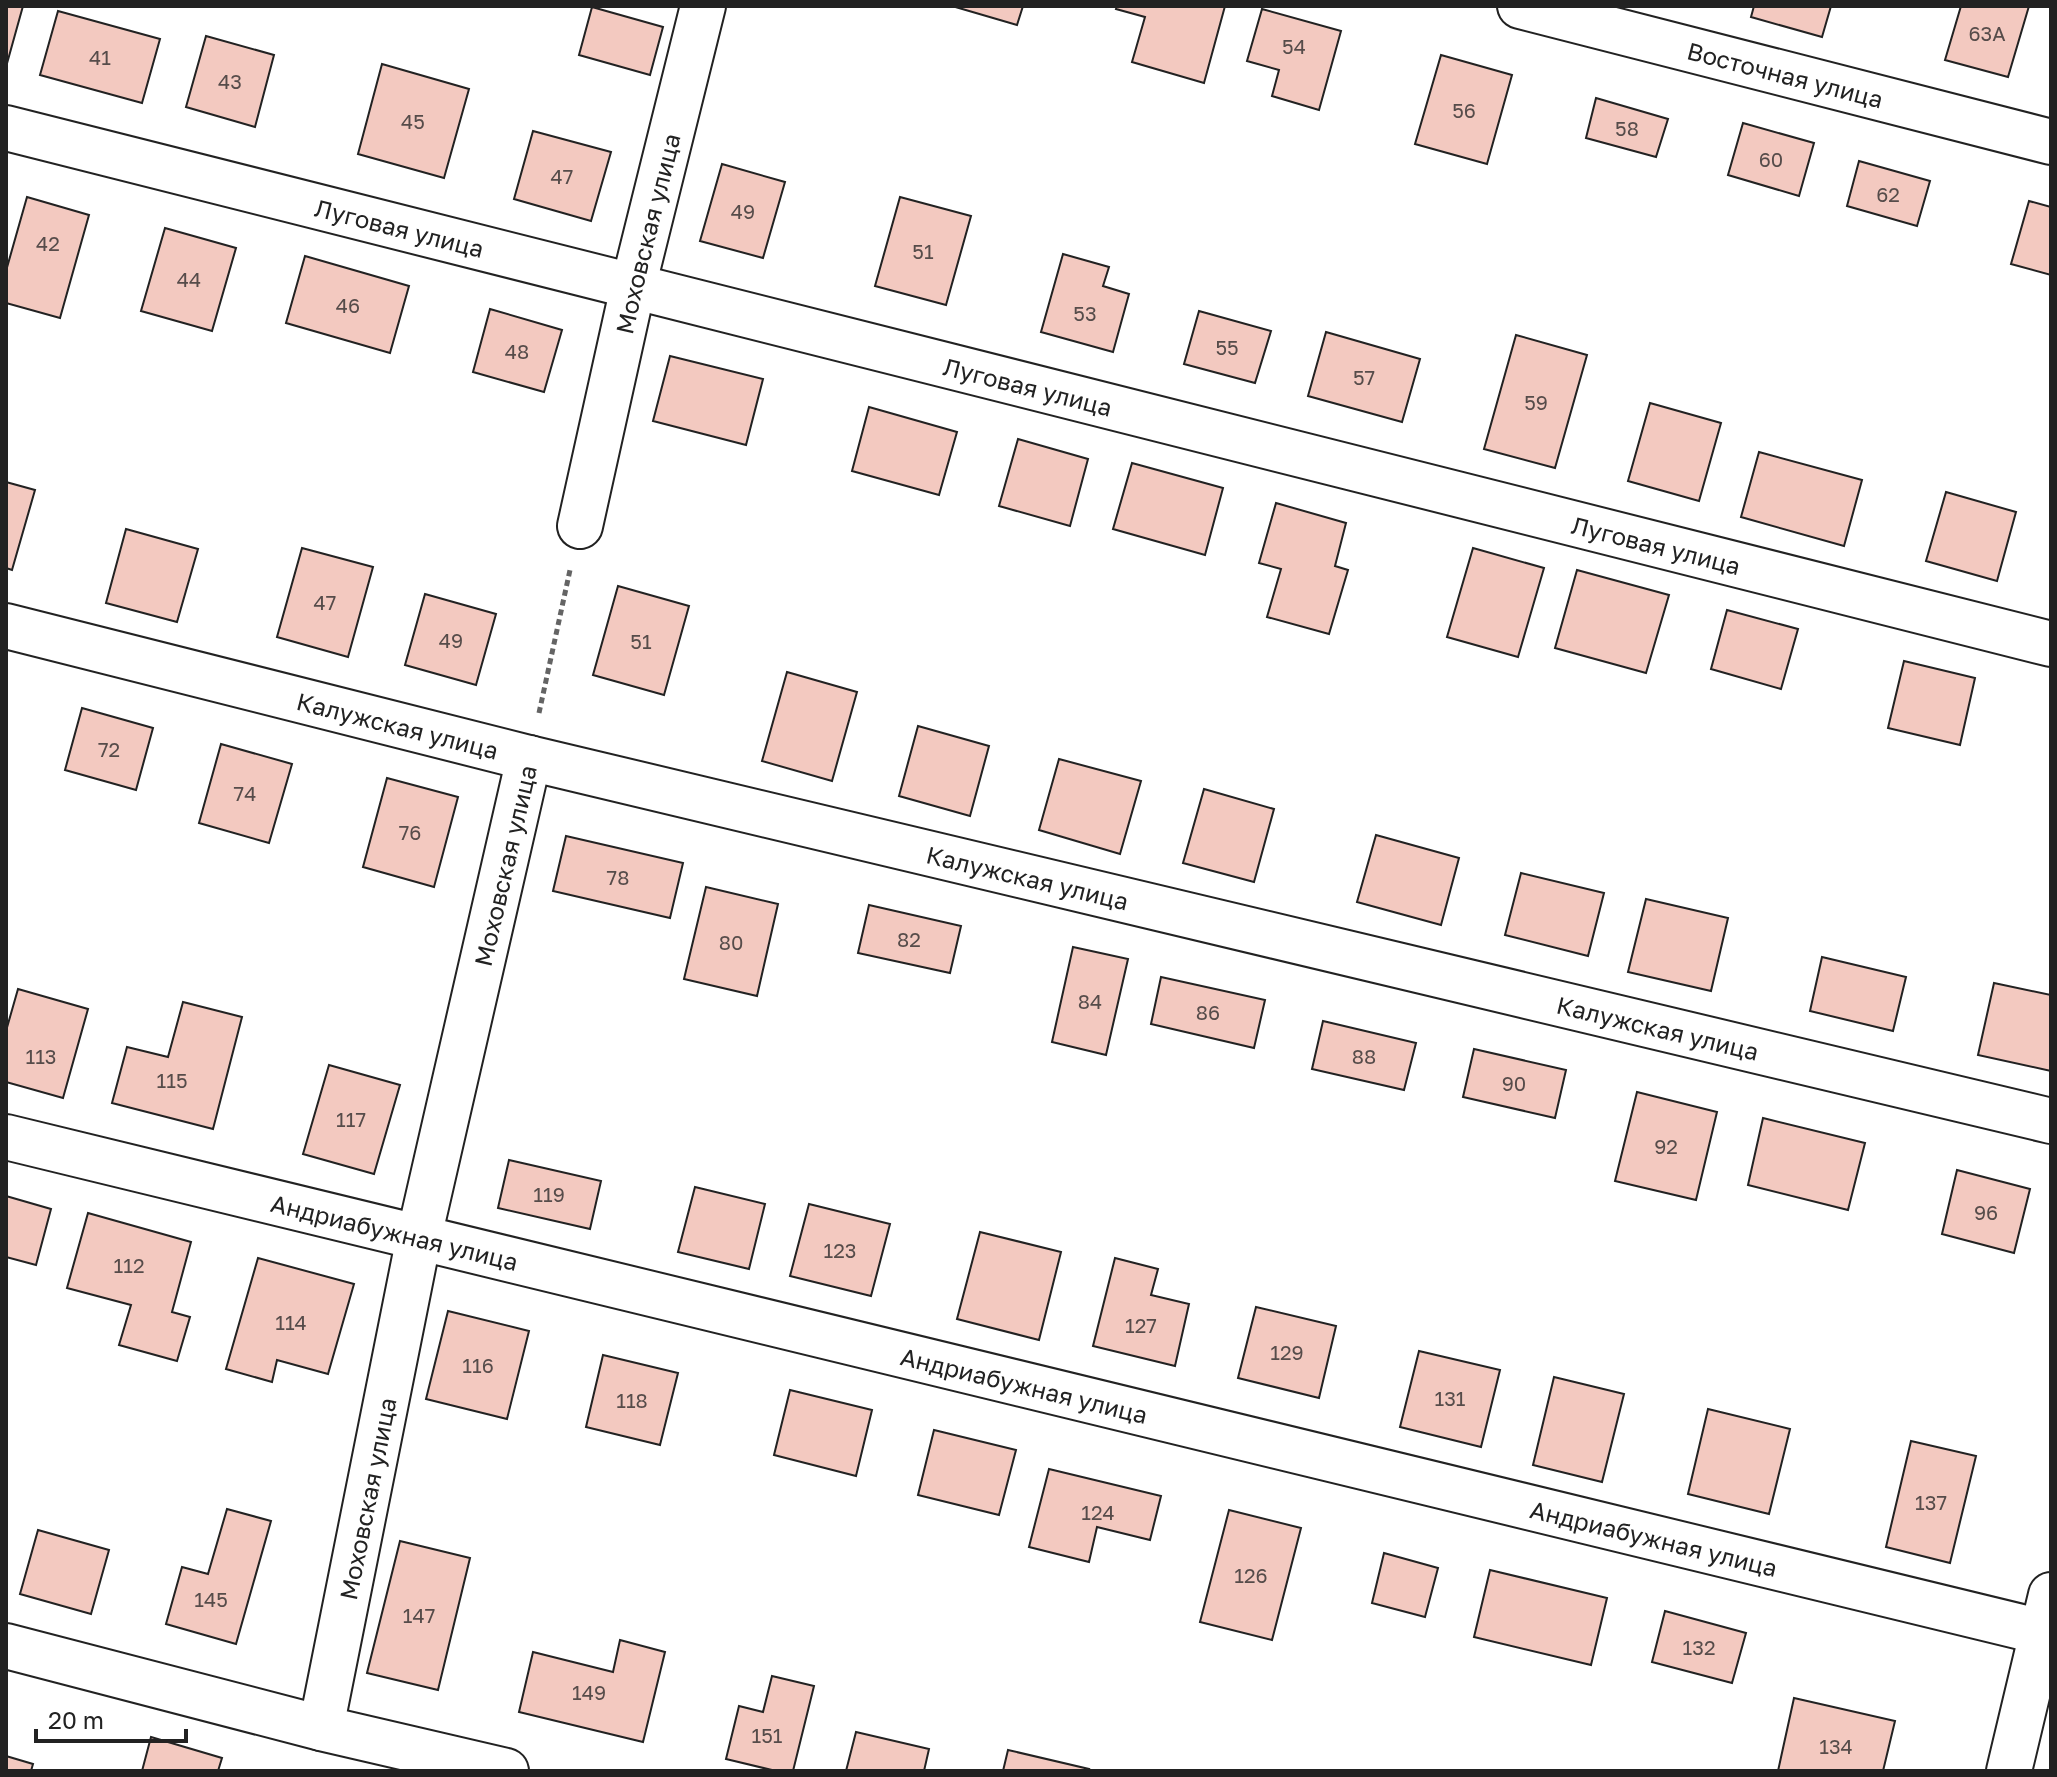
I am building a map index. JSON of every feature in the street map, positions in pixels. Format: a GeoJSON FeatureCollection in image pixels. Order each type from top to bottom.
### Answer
{"type":"FeatureCollection","features":[{"type":"Feature","properties":{"kind":"street","name":"Моховская улица"},"geometry":{"type":"LineString","coordinates":[[580,526],[633,287],[703,6]]}},
{"type":"Feature","properties":{"kind":"street","name":"Восточная улица"},"geometry":{"type":"LineString","coordinates":[[1520,6],[2051,142]]}},
{"type":"Feature","properties":{"kind":"street","name":"Луговая улица"},"geometry":{"type":"LineString","coordinates":[[6,128],[2051,644]]}},
{"type":"Feature","properties":{"kind":"street","name":"Калужская улица"},"geometry":{"type":"LineString","coordinates":[[6,626],[529,758],[2051,1121]]}},
{"type":"Feature","properties":{"kind":"street","name":"Моховская улица"},"geometry":{"type":"LineString","coordinates":[[321,1728],[419,1237],[529,758]]}},
{"type":"Feature","properties":{"kind":"street","name":"Андриабужная улица"},"geometry":{"type":"LineString","coordinates":[[6,1137],[419,1237],[2047,1614]]}},
{"type":"Feature","properties":{"kind":"street"},"geometry":{"type":"LineString","coordinates":[[2009,1771],[2047,1614]]}},
{"type":"Feature","properties":{"kind":"street"},"geometry":{"type":"LineString","coordinates":[[6,1646],[321,1728],[506,1771]]}},
{"type":"Feature","properties":{"kind":"path","name":"Моховская улица"},"geometry":{"type":"LineString","coordinates":[[529,758],[580,526]]}},
{"type":"Feature","properties":{"kind":"building"},"geometry":{"type":"Polygon","coordinates":[[[6,6],[23,6],[6,67],[6,6]]]}},
{"type":"Feature","properties":{"kind":"building"},"geometry":{"type":"Polygon","coordinates":[[[952,6],[1023,6],[1017,25],[952,6]]]}},
{"type":"Feature","properties":{"kind":"building"},"geometry":{"type":"Polygon","coordinates":[[[1117,6],[1225,6],[1204,83],[1132,62],[1145,17],[1116,9],[1117,6]]]}},
{"type":"Feature","properties":{"kind":"building"},"geometry":{"type":"Polygon","coordinates":[[[1754,6],[1831,6],[1822,37],[1751,17],[1754,6]]]}},
{"type":"Feature","properties":{"kind":"building"},"geometry":{"type":"Polygon","coordinates":[[[1961,6],[2029,6],[2008,77],[1945,60],[1961,6]]]}},
{"type":"Feature","properties":{"kind":"building"},"geometry":{"type":"Polygon","coordinates":[[[592,7],[663,27],[650,75],[579,55],[592,7]]]}},
{"type":"Feature","properties":{"kind":"building"},"geometry":{"type":"Polygon","coordinates":[[[1262,9],[1341,31],[1319,110],[1272,96],[1279,70],[1247,61],[1262,9]]]}},
{"type":"Feature","properties":{"kind":"building"},"geometry":{"type":"Polygon","coordinates":[[[58,11],[160,39],[142,103],[40,75],[58,11]]]}},
{"type":"Feature","properties":{"kind":"building"},"geometry":{"type":"Polygon","coordinates":[[[206,36],[274,55],[255,127],[186,107],[206,36]]]}},
{"type":"Feature","properties":{"kind":"building"},"geometry":{"type":"Polygon","coordinates":[[[1441,55],[1512,75],[1487,164],[1415,144],[1441,55]]]}},
{"type":"Feature","properties":{"kind":"building"},"geometry":{"type":"Polygon","coordinates":[[[382,64],[469,89],[444,178],[358,154],[382,64]]]}},
{"type":"Feature","properties":{"kind":"building"},"geometry":{"type":"Polygon","coordinates":[[[1596,98],[1668,119],[1656,157],[1586,138],[1596,98]]]}},
{"type":"Feature","properties":{"kind":"building"},"geometry":{"type":"Polygon","coordinates":[[[1743,123],[1814,143],[1799,196],[1728,175],[1743,123]]]}},
{"type":"Feature","properties":{"kind":"building"},"geometry":{"type":"Polygon","coordinates":[[[533,131],[611,152],[591,221],[514,199],[533,131]]]}},
{"type":"Feature","properties":{"kind":"building"},"geometry":{"type":"Polygon","coordinates":[[[1859,161],[1930,181],[1917,226],[1847,206],[1859,161]]]}},
{"type":"Feature","properties":{"kind":"building"},"geometry":{"type":"Polygon","coordinates":[[[722,164],[785,182],[763,258],[700,241],[722,164]]]}},
{"type":"Feature","properties":{"kind":"building"},"geometry":{"type":"Polygon","coordinates":[[[27,197],[89,215],[60,318],[6,303],[6,271],[27,197]]]}},
{"type":"Feature","properties":{"kind":"building"},"geometry":{"type":"Polygon","coordinates":[[[900,197],[971,216],[946,305],[875,286],[900,197]]]}},
{"type":"Feature","properties":{"kind":"building"},"geometry":{"type":"Polygon","coordinates":[[[2029,201],[2051,207],[2051,275],[2011,264],[2029,201]]]}},
{"type":"Feature","properties":{"kind":"building"},"geometry":{"type":"Polygon","coordinates":[[[165,228],[236,248],[212,331],[141,311],[165,228]]]}},
{"type":"Feature","properties":{"kind":"building"},"geometry":{"type":"Polygon","coordinates":[[[1063,254],[1109,267],[1103,286],[1129,294],[1113,352],[1041,332],[1063,254]]]}},
{"type":"Feature","properties":{"kind":"building"},"geometry":{"type":"Polygon","coordinates":[[[305,256],[409,286],[390,353],[286,323],[305,256]]]}},
{"type":"Feature","properties":{"kind":"building"},"geometry":{"type":"Polygon","coordinates":[[[490,309],[562,330],[544,392],[473,372],[490,309]]]}},
{"type":"Feature","properties":{"kind":"building"},"geometry":{"type":"Polygon","coordinates":[[[1199,311],[1271,331],[1255,383],[1184,364],[1199,311]]]}},
{"type":"Feature","properties":{"kind":"building"},"geometry":{"type":"Polygon","coordinates":[[[1326,332],[1420,359],[1402,422],[1308,396],[1326,332]]]}},
{"type":"Feature","properties":{"kind":"building"},"geometry":{"type":"Polygon","coordinates":[[[1516,335],[1587,355],[1555,468],[1484,449],[1516,335]]]}},
{"type":"Feature","properties":{"kind":"building"},"geometry":{"type":"Polygon","coordinates":[[[670,356],[763,379],[746,445],[653,421],[670,356]]]}},
{"type":"Feature","properties":{"kind":"building"},"geometry":{"type":"Polygon","coordinates":[[[1650,403],[1721,423],[1699,501],[1628,481],[1650,403]]]}},
{"type":"Feature","properties":{"kind":"building"},"geometry":{"type":"Polygon","coordinates":[[[869,407],[957,432],[939,495],[852,471],[869,407]]]}},
{"type":"Feature","properties":{"kind":"building"},"geometry":{"type":"Polygon","coordinates":[[[1018,439],[1088,459],[1070,526],[999,506],[1018,439]]]}},
{"type":"Feature","properties":{"kind":"building"},"geometry":{"type":"Polygon","coordinates":[[[1759,452],[1862,480],[1844,546],[1741,517],[1759,452]]]}},
{"type":"Feature","properties":{"kind":"building"},"geometry":{"type":"Polygon","coordinates":[[[1132,463],[1223,488],[1205,555],[1113,529],[1132,463]]]}},
{"type":"Feature","properties":{"kind":"building"},"geometry":{"type":"Polygon","coordinates":[[[6,482],[35,490],[12,570],[6,568],[6,482]]]}},
{"type":"Feature","properties":{"kind":"building"},"geometry":{"type":"Polygon","coordinates":[[[1946,492],[2016,512],[1997,581],[1926,561],[1946,492]]]}},
{"type":"Feature","properties":{"kind":"building"},"geometry":{"type":"Polygon","coordinates":[[[1276,503],[1346,523],[1335,566],[1348,570],[1329,634],[1267,617],[1281,569],[1259,563],[1276,503]]]}},
{"type":"Feature","properties":{"kind":"building"},"geometry":{"type":"Polygon","coordinates":[[[126,529],[198,549],[177,622],[106,603],[126,529]]]}},
{"type":"Feature","properties":{"kind":"building"},"geometry":{"type":"Polygon","coordinates":[[[302,548],[373,567],[348,657],[277,637],[302,548]]]}},
{"type":"Feature","properties":{"kind":"building"},"geometry":{"type":"Polygon","coordinates":[[[1473,548],[1544,568],[1518,657],[1447,637],[1473,548]]]}},
{"type":"Feature","properties":{"kind":"building"},"geometry":{"type":"Polygon","coordinates":[[[1577,570],[1669,595],[1646,673],[1555,648],[1577,570]]]}},
{"type":"Feature","properties":{"kind":"building"},"geometry":{"type":"Polygon","coordinates":[[[618,586],[689,606],[664,695],[593,675],[618,586]]]}},
{"type":"Feature","properties":{"kind":"building"},"geometry":{"type":"Polygon","coordinates":[[[425,594],[496,614],[476,685],[405,665],[425,594]]]}},
{"type":"Feature","properties":{"kind":"building"},"geometry":{"type":"Polygon","coordinates":[[[1727,610],[1798,629],[1781,689],[1711,669],[1727,610]]]}},
{"type":"Feature","properties":{"kind":"building"},"geometry":{"type":"Polygon","coordinates":[[[1904,661],[1975,678],[1960,745],[1888,728],[1904,661]]]}},
{"type":"Feature","properties":{"kind":"building"},"geometry":{"type":"Polygon","coordinates":[[[787,672],[857,692],[832,781],[762,761],[787,672]]]}},
{"type":"Feature","properties":{"kind":"building"},"geometry":{"type":"Polygon","coordinates":[[[82,708],[153,728],[136,790],[65,770],[82,708]]]}},
{"type":"Feature","properties":{"kind":"building"},"geometry":{"type":"Polygon","coordinates":[[[918,726],[989,746],[970,816],[899,796],[918,726]]]}},
{"type":"Feature","properties":{"kind":"building"},"geometry":{"type":"Polygon","coordinates":[[[221,744],[292,764],[269,843],[199,823],[221,744]]]}},
{"type":"Feature","properties":{"kind":"building"},"geometry":{"type":"Polygon","coordinates":[[[1059,759],[1141,781],[1120,854],[1039,830],[1059,759]]]}},
{"type":"Feature","properties":{"kind":"building"},"geometry":{"type":"Polygon","coordinates":[[[387,778],[458,797],[434,887],[363,867],[387,778]]]}},
{"type":"Feature","properties":{"kind":"building"},"geometry":{"type":"Polygon","coordinates":[[[1204,789],[1274,809],[1254,882],[1183,863],[1204,789]]]}},
{"type":"Feature","properties":{"kind":"building"},"geometry":{"type":"Polygon","coordinates":[[[1376,835],[1459,858],[1441,925],[1357,902],[1376,835]]]}},
{"type":"Feature","properties":{"kind":"building"},"geometry":{"type":"Polygon","coordinates":[[[566,836],[683,863],[670,918],[553,891],[566,836]]]}},
{"type":"Feature","properties":{"kind":"building"},"geometry":{"type":"Polygon","coordinates":[[[1521,873],[1604,893],[1588,956],[1505,935],[1521,873]]]}},
{"type":"Feature","properties":{"kind":"building"},"geometry":{"type":"Polygon","coordinates":[[[706,887],[778,904],[757,996],[684,979],[706,887]]]}},
{"type":"Feature","properties":{"kind":"building"},"geometry":{"type":"Polygon","coordinates":[[[1646,899],[1728,918],[1711,991],[1628,972],[1646,899]]]}},
{"type":"Feature","properties":{"kind":"building"},"geometry":{"type":"Polygon","coordinates":[[[869,905],[961,926],[950,973],[858,953],[869,905]]]}},
{"type":"Feature","properties":{"kind":"building"},"geometry":{"type":"Polygon","coordinates":[[[1073,947],[1128,959],[1106,1055],[1052,1042],[1073,947]]]}},
{"type":"Feature","properties":{"kind":"building"},"geometry":{"type":"Polygon","coordinates":[[[1822,957],[1906,977],[1893,1031],[1810,1011],[1822,957]]]}},
{"type":"Feature","properties":{"kind":"building"},"geometry":{"type":"Polygon","coordinates":[[[1161,977],[1265,1000],[1254,1048],[1151,1024],[1161,977]]]}},
{"type":"Feature","properties":{"kind":"building"},"geometry":{"type":"Polygon","coordinates":[[[1994,983],[2051,995],[2051,1071],[1978,1055],[1994,983]]]}},
{"type":"Feature","properties":{"kind":"building"},"geometry":{"type":"Polygon","coordinates":[[[18,989],[88,1009],[63,1098],[6,1082],[6,1031],[18,989]]]}},
{"type":"Feature","properties":{"kind":"building"},"geometry":{"type":"Polygon","coordinates":[[[183,1002],[242,1017],[213,1129],[112,1103],[127,1047],[168,1057],[183,1002]]]}},
{"type":"Feature","properties":{"kind":"building"},"geometry":{"type":"Polygon","coordinates":[[[1323,1021],[1416,1043],[1404,1090],[1312,1069],[1323,1021]]]}},
{"type":"Feature","properties":{"kind":"building"},"geometry":{"type":"Polygon","coordinates":[[[1474,1049],[1566,1070],[1555,1118],[1463,1097],[1474,1049]]]}},
{"type":"Feature","properties":{"kind":"building"},"geometry":{"type":"Polygon","coordinates":[[[329,1065],[400,1085],[374,1174],[303,1154],[329,1065]]]}},
{"type":"Feature","properties":{"kind":"building"},"geometry":{"type":"Polygon","coordinates":[[[1637,1092],[1717,1112],[1696,1200],[1615,1181],[1637,1092]]]}},
{"type":"Feature","properties":{"kind":"building"},"geometry":{"type":"Polygon","coordinates":[[[1763,1118],[1865,1143],[1848,1210],[1748,1185],[1763,1118]]]}},
{"type":"Feature","properties":{"kind":"building"},"geometry":{"type":"Polygon","coordinates":[[[509,1160],[601,1181],[590,1229],[498,1208],[509,1160]]]}},
{"type":"Feature","properties":{"kind":"building"},"geometry":{"type":"Polygon","coordinates":[[[1957,1170],[2030,1189],[2014,1253],[1942,1234],[1957,1170]]]}},
{"type":"Feature","properties":{"kind":"building"},"geometry":{"type":"Polygon","coordinates":[[[695,1187],[765,1204],[749,1269],[678,1252],[695,1187]]]}},
{"type":"Feature","properties":{"kind":"building"},"geometry":{"type":"Polygon","coordinates":[[[6,1196],[51,1209],[36,1265],[6,1257],[6,1196]]]}},
{"type":"Feature","properties":{"kind":"building"},"geometry":{"type":"Polygon","coordinates":[[[809,1204],[890,1224],[871,1296],[790,1276],[809,1204]]]}},
{"type":"Feature","properties":{"kind":"building"},"geometry":{"type":"Polygon","coordinates":[[[88,1213],[191,1242],[172,1312],[190,1317],[177,1361],[119,1345],[131,1305],[67,1288],[88,1213]]]}},
{"type":"Feature","properties":{"kind":"building"},"geometry":{"type":"Polygon","coordinates":[[[980,1232],[1061,1252],[1039,1340],[957,1319],[980,1232]]]}},
{"type":"Feature","properties":{"kind":"building"},"geometry":{"type":"Polygon","coordinates":[[[258,1258],[354,1284],[328,1374],[277,1360],[272,1382],[226,1369],[258,1258]]]}},
{"type":"Feature","properties":{"kind":"building"},"geometry":{"type":"Polygon","coordinates":[[[1115,1258],[1158,1269],[1151,1295],[1189,1304],[1175,1366],[1093,1346],[1115,1258]]]}},
{"type":"Feature","properties":{"kind":"building"},"geometry":{"type":"Polygon","coordinates":[[[1256,1307],[1336,1326],[1319,1398],[1238,1378],[1256,1307]]]}},
{"type":"Feature","properties":{"kind":"building"},"geometry":{"type":"Polygon","coordinates":[[[448,1311],[529,1331],[507,1419],[426,1399],[448,1311]]]}},
{"type":"Feature","properties":{"kind":"building"},"geometry":{"type":"Polygon","coordinates":[[[1419,1351],[1500,1370],[1481,1447],[1400,1427],[1419,1351]]]}},
{"type":"Feature","properties":{"kind":"building"},"geometry":{"type":"Polygon","coordinates":[[[603,1355],[678,1373],[660,1445],[586,1427],[603,1355]]]}},
{"type":"Feature","properties":{"kind":"building"},"geometry":{"type":"Polygon","coordinates":[[[1554,1377],[1624,1394],[1602,1482],[1533,1465],[1554,1377]]]}},
{"type":"Feature","properties":{"kind":"building"},"geometry":{"type":"Polygon","coordinates":[[[790,1390],[872,1410],[856,1476],[774,1455],[790,1390]]]}},
{"type":"Feature","properties":{"kind":"building"},"geometry":{"type":"Polygon","coordinates":[[[1708,1409],[1790,1429],[1769,1514],[1688,1494],[1708,1409]]]}},
{"type":"Feature","properties":{"kind":"building"},"geometry":{"type":"Polygon","coordinates":[[[934,1430],[1016,1450],[999,1515],[918,1495],[934,1430]]]}},
{"type":"Feature","properties":{"kind":"building"},"geometry":{"type":"Polygon","coordinates":[[[1911,1441],[1976,1456],[1950,1563],[1886,1547],[1911,1441]]]}},
{"type":"Feature","properties":{"kind":"building"},"geometry":{"type":"Polygon","coordinates":[[[1049,1469],[1161,1496],[1150,1540],[1097,1527],[1089,1562],[1029,1547],[1049,1469]]]}},
{"type":"Feature","properties":{"kind":"building"},"geometry":{"type":"Polygon","coordinates":[[[227,1509],[271,1521],[236,1644],[166,1624],[182,1567],[208,1574],[227,1509]]]}},
{"type":"Feature","properties":{"kind":"building"},"geometry":{"type":"Polygon","coordinates":[[[1229,1510],[1301,1528],[1272,1640],[1200,1622],[1229,1510]]]}},
{"type":"Feature","properties":{"kind":"building"},"geometry":{"type":"Polygon","coordinates":[[[38,1530],[109,1550],[91,1614],[20,1594],[38,1530]]]}},
{"type":"Feature","properties":{"kind":"building"},"geometry":{"type":"Polygon","coordinates":[[[400,1541],[470,1558],[438,1690],[367,1673],[400,1541]]]}},
{"type":"Feature","properties":{"kind":"building"},"geometry":{"type":"Polygon","coordinates":[[[1384,1553],[1438,1568],[1425,1617],[1372,1603],[1384,1553]]]}},
{"type":"Feature","properties":{"kind":"building"},"geometry":{"type":"Polygon","coordinates":[[[1490,1570],[1607,1598],[1591,1665],[1474,1637],[1490,1570]]]}},
{"type":"Feature","properties":{"kind":"building"},"geometry":{"type":"Polygon","coordinates":[[[1665,1611],[1746,1633],[1732,1683],[1652,1662],[1665,1611]]]}},
{"type":"Feature","properties":{"kind":"building"},"geometry":{"type":"Polygon","coordinates":[[[620,1640],[665,1652],[643,1742],[519,1712],[533,1652],[613,1672],[620,1640]]]}},
{"type":"Feature","properties":{"kind":"building"},"geometry":{"type":"Polygon","coordinates":[[[772,1676],[814,1686],[793,1771],[776,1771],[726,1759],[739,1706],[763,1712],[772,1676]]]}},
{"type":"Feature","properties":{"kind":"building"},"geometry":{"type":"Polygon","coordinates":[[[1794,1698],[1895,1721],[1883,1771],[1778,1771],[1794,1698]]]}},
{"type":"Feature","properties":{"kind":"building"},"geometry":{"type":"Polygon","coordinates":[[[856,1732],[929,1749],[924,1771],[846,1771],[856,1732]]]}},
{"type":"Feature","properties":{"kind":"building"},"geometry":{"type":"Polygon","coordinates":[[[151,1737],[222,1758],[218,1771],[142,1771],[151,1737]]]}},
{"type":"Feature","properties":{"kind":"building"},"geometry":{"type":"Polygon","coordinates":[[[1008,1750],[1089,1769],[1003,1771],[1008,1750]]]}},
{"type":"Feature","properties":{"kind":"building"},"geometry":{"type":"Polygon","coordinates":[[[6,1756],[33,1764],[31,1771],[6,1771],[6,1756]]]}}]}
